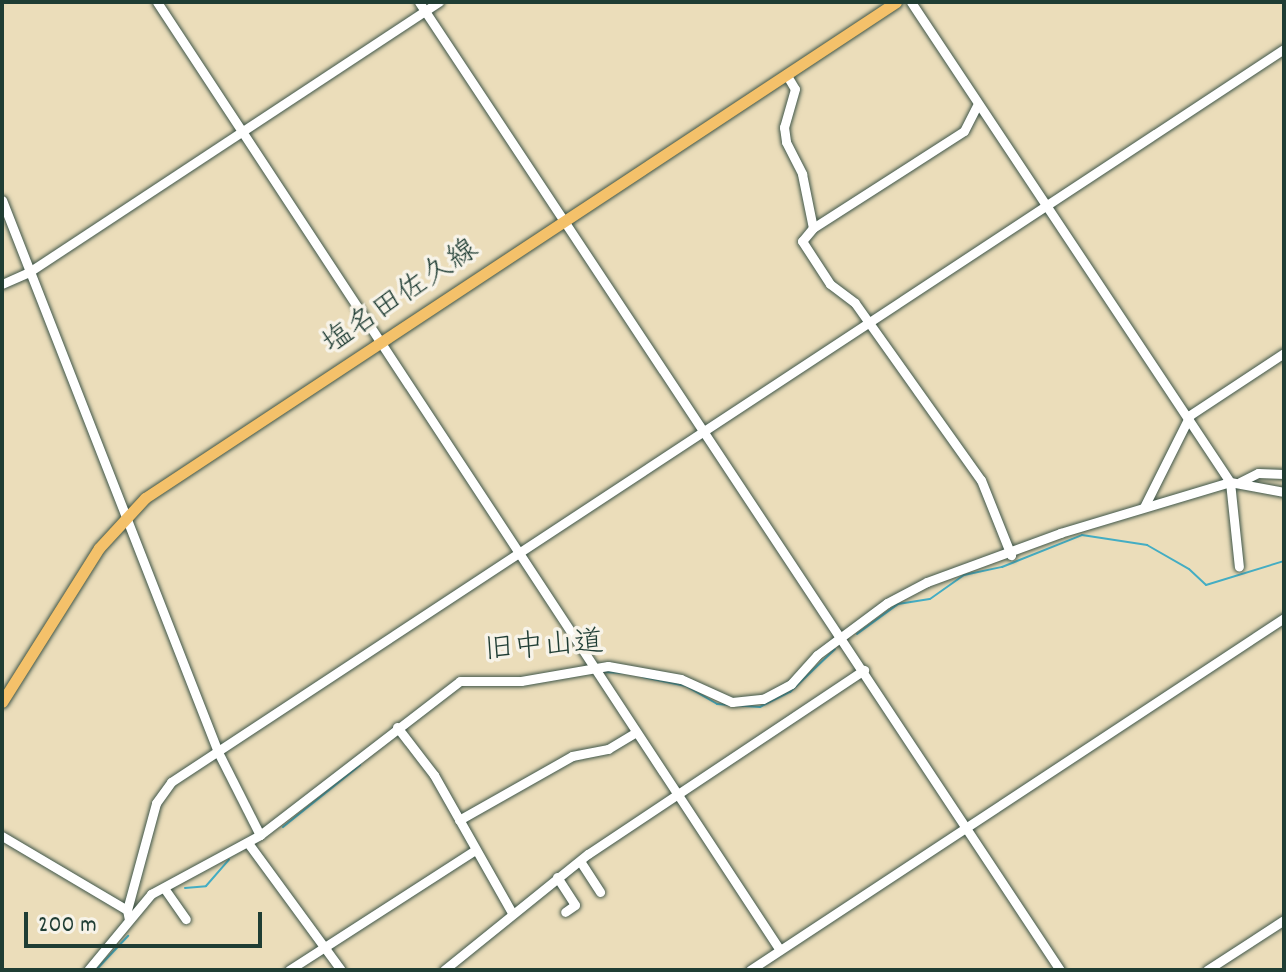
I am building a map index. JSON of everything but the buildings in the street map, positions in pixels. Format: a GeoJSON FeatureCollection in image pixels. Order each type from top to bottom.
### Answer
{"type":"FeatureCollection","features":[{"type":"Feature","properties":{"kind":"main road","name":"塩名田佐久線"},"geometry":{"type":"LineString","coordinates":[[2,702],[123,518],[159,487],[896,2]]}},
{"type":"Feature","properties":{"kind":"street"},"geometry":{"type":"LineString","coordinates":[[157,2],[780,950]]}},
{"type":"Feature","properties":{"kind":"street"},"geometry":{"type":"LineString","coordinates":[[2,284],[29,272],[241,133],[422,7],[439,2]]}},
{"type":"Feature","properties":{"kind":"street"},"geometry":{"type":"LineString","coordinates":[[911,2],[1187,419],[1235,482],[1239,567]]}},
{"type":"Feature","properties":{"kind":"street"},"geometry":{"type":"LineString","coordinates":[[422,7],[1060,970]]}},
{"type":"Feature","properties":{"kind":"street"},"geometry":{"type":"LineString","coordinates":[[2,836],[128,915],[156,803],[171,782],[521,555],[1284,49]]}},
{"type":"Feature","properties":{"kind":"street"},"geometry":{"type":"LineString","coordinates":[[786,74],[795,89],[784,127],[786,142],[802,174],[813,228]]}},
{"type":"Feature","properties":{"kind":"street"},"geometry":{"type":"LineString","coordinates":[[978,104],[964,131],[802,238],[804,245],[868,325],[981,480],[1011,555]]}},
{"type":"Feature","properties":{"kind":"street"},"geometry":{"type":"LineString","coordinates":[[2,200],[123,518],[218,752],[260,835]]}},
{"type":"Feature","properties":{"kind":"street"},"geometry":{"type":"LineString","coordinates":[[1144,507],[1187,419],[1284,353]]}},
{"type":"Feature","properties":{"kind":"street"},"geometry":{"type":"LineString","coordinates":[[1235,482],[1258,473],[1284,474]]}},
{"type":"Feature","properties":{"kind":"street","name":"旧中山道"},"geometry":{"type":"LineString","coordinates":[[88,970],[128,915],[145,899],[260,835],[460,681],[531,680],[594,666],[681,679],[740,702],[784,689],[842,637],[905,592],[1144,507],[1235,482],[1284,492]]}},
{"type":"Feature","properties":{"kind":"street"},"geometry":{"type":"LineString","coordinates":[[753,969],[1284,618]]}},
{"type":"Feature","properties":{"kind":"street"},"geometry":{"type":"LineString","coordinates":[[444,970],[557,877],[864,670]]}},
{"type":"Feature","properties":{"kind":"street"},"geometry":{"type":"LineString","coordinates":[[397,727],[434,775],[512,913]]}},
{"type":"Feature","properties":{"kind":"street"},"geometry":{"type":"LineString","coordinates":[[459,820],[572,756],[608,749],[636,732]]}},
{"type":"Feature","properties":{"kind":"street"},"geometry":{"type":"LineString","coordinates":[[248,843],[341,970]]}},
{"type":"Feature","properties":{"kind":"street"},"geometry":{"type":"LineString","coordinates":[[289,970],[475,850]]}},
{"type":"Feature","properties":{"kind":"street"},"geometry":{"type":"LineString","coordinates":[[580,861],[600,892]]}},
{"type":"Feature","properties":{"kind":"street"},"geometry":{"type":"LineString","coordinates":[[557,877],[575,905],[565,912]]}},
{"type":"Feature","properties":{"kind":"street"},"geometry":{"type":"LineString","coordinates":[[164,888],[186,919]]}},
{"type":"Feature","properties":{"kind":"street"},"geometry":{"type":"LineString","coordinates":[[1207,970],[1284,920]]}},
{"type":"Feature","properties":{"kind":"waterway"},"geometry":{"type":"LineString","coordinates":[[857,634],[898,604],[930,599],[964,575],[1002,567],[1082,535],[1147,545],[1189,569],[1206,585],[1284,561]]}},
{"type":"Feature","properties":{"kind":"waterway"},"geometry":{"type":"LineString","coordinates":[[643,677],[686,686],[717,704],[760,707],[790,692],[835,649]]}},
{"type":"Feature","properties":{"kind":"waterway"},"geometry":{"type":"LineString","coordinates":[[604,672],[625,673]]}},
{"type":"Feature","properties":{"kind":"waterway"},"geometry":{"type":"LineString","coordinates":[[492,685],[540,682]]}},
{"type":"Feature","properties":{"kind":"waterway"},"geometry":{"type":"LineString","coordinates":[[283,827],[360,765]]}},
{"type":"Feature","properties":{"kind":"waterway"},"geometry":{"type":"LineString","coordinates":[[185,888],[206,886],[229,860]]}},
{"type":"Feature","properties":{"kind":"waterway"},"geometry":{"type":"LineString","coordinates":[[96,970],[128,936]]}}]}
